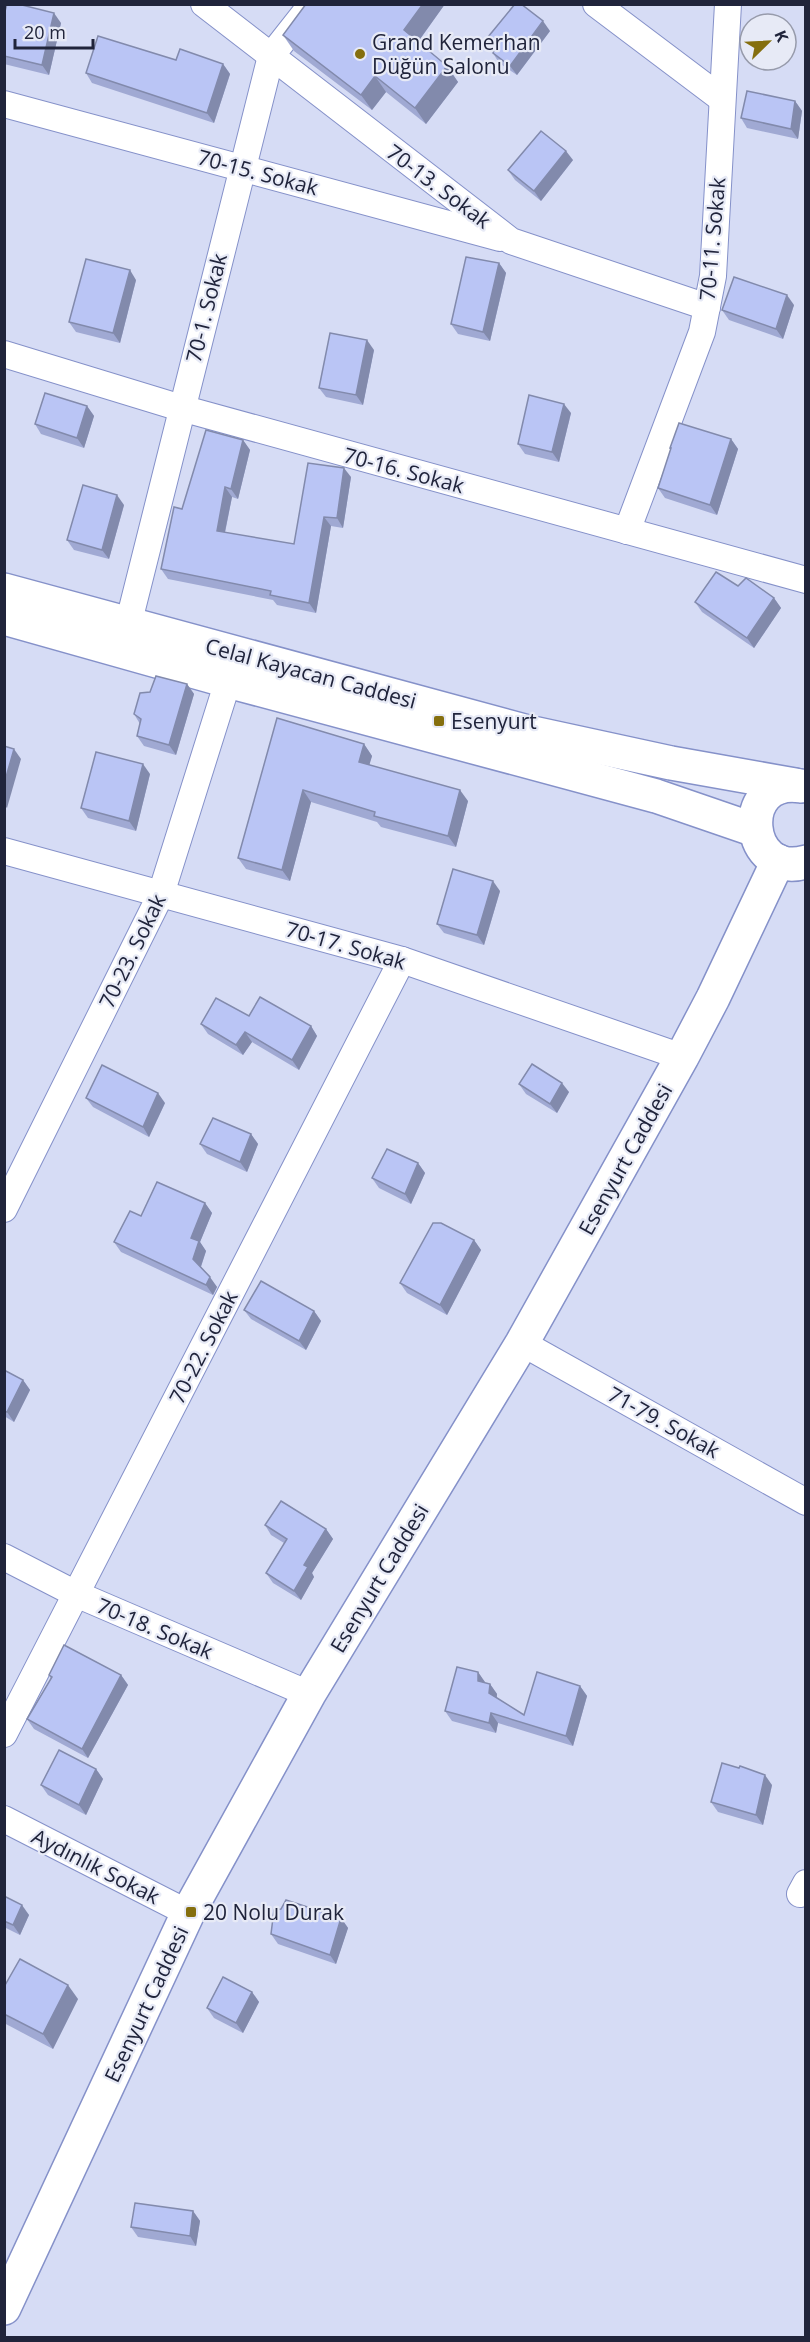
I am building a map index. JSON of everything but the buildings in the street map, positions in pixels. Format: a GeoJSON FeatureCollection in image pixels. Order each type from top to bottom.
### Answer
{"type":"FeatureCollection","features":[{"type":"Feature","properties":{"kind":"street","name":"70-13. Sokak"},"geometry":{"type":"LineString","coordinates":[[204,4],[512,241],[707,307]]}},
{"type":"Feature","properties":{"kind":"street","name":"70-1. Sokak"},"geometry":{"type":"LineString","coordinates":[[128,625],[271,56],[312,4]]}},
{"type":"Feature","properties":{"kind":"street"},"geometry":{"type":"LineString","coordinates":[[596,4],[722,99]]}},
{"type":"Feature","properties":{"kind":"street","name":"70-11. Sokak"},"geometry":{"type":"LineString","coordinates":[[627,531],[702,332],[713,276],[728,4]]}},
{"type":"Feature","properties":{"kind":"street","name":"70-15. Sokak"},"geometry":{"type":"LineString","coordinates":[[4,104],[512,241]]}},
{"type":"Feature","properties":{"kind":"street","name":"70-16. Sokak"},"geometry":{"type":"LineString","coordinates":[[4,354],[181,408],[806,580]]}},
{"type":"Feature","properties":{"kind":"street","name":"Celal Kayacan Caddesi"},"geometry":{"type":"LineString","coordinates":[[4,590],[528,732],[800,786]]}},
{"type":"Feature","properties":{"kind":"street","name":"Celal Kayacan Caddesi"},"geometry":{"type":"LineString","coordinates":[[4,618],[656,796],[755,830]]}},
{"type":"Feature","properties":{"kind":"street","name":"70-23. Sokak"},"geometry":{"type":"LineString","coordinates":[[4,1209],[161,894],[228,681]]}},
{"type":"Feature","properties":{"kind":"street"},"geometry":{"type":"LineString","coordinates":[[798,863],[763,848],[755,830],[757,810],[768,794],[785,785],[800,786]]}},
{"type":"Feature","properties":{"kind":"street","name":"70-17. Sokak"},"geometry":{"type":"LineString","coordinates":[[4,851],[402,960],[682,1057]]}},
{"type":"Feature","properties":{"kind":"street","name":"Esenyurt Caddesi"},"geometry":{"type":"LineString","coordinates":[[4,2308],[188,1913],[309,1694],[522,1342],[713,998],[798,863]]}},
{"type":"Feature","properties":{"kind":"street","name":"70-22. Sokak"},"geometry":{"type":"LineString","coordinates":[[4,1734],[402,960]]}},
{"type":"Feature","properties":{"kind":"street","name":"71-79. Sokak"},"geometry":{"type":"LineString","coordinates":[[522,1342],[806,1502]]}},
{"type":"Feature","properties":{"kind":"street","name":"70-18. Sokak"},"geometry":{"type":"LineString","coordinates":[[4,1557],[76,1594],[309,1694]]}},
{"type":"Feature","properties":{"kind":"street","name":"Aydınlık Sokak"},"geometry":{"type":"LineString","coordinates":[[4,1819],[188,1913]]}},
{"type":"Feature","properties":{"kind":"place","name":"Grand Kemerhan Düğün Salonu"},"geometry":{"type":"Point","coordinates":[360,54]}},
{"type":"Feature","properties":{"kind":"place","name":"Esenyurt"},"geometry":{"type":"Point","coordinates":[439,721]}},
{"type":"Feature","properties":{"kind":"place","name":"20 Nolu Durak"},"geometry":{"type":"Point","coordinates":[191,1912]}}]}
